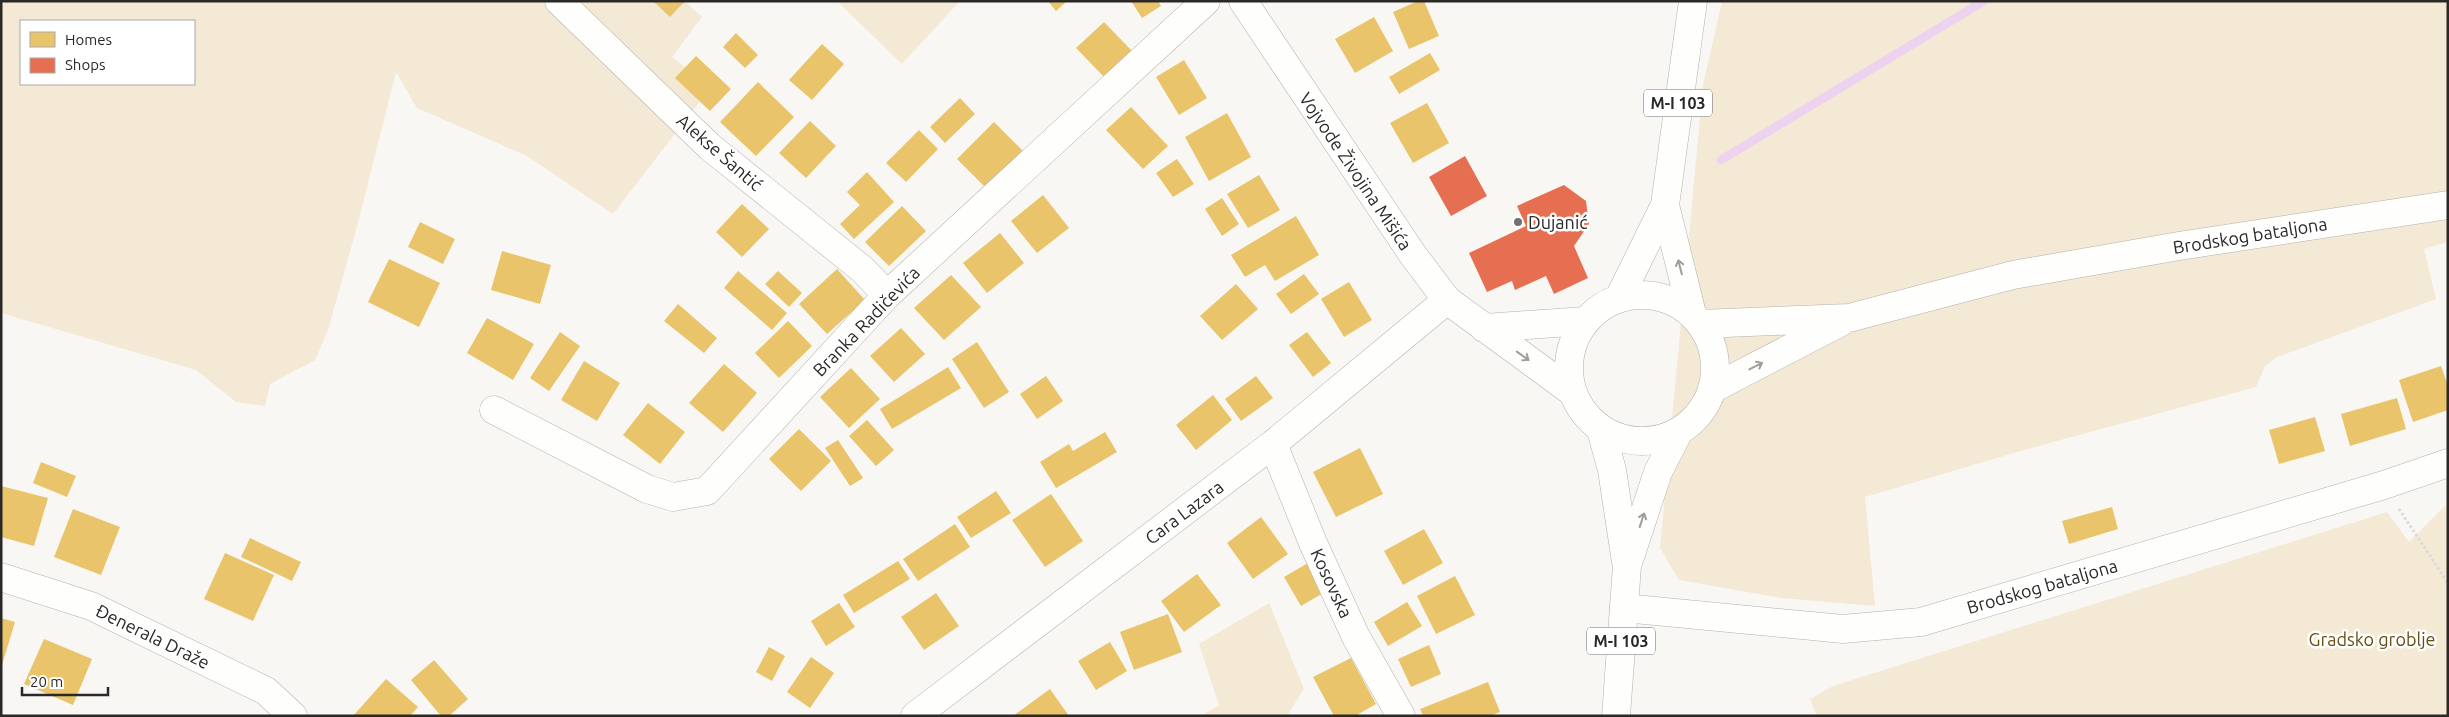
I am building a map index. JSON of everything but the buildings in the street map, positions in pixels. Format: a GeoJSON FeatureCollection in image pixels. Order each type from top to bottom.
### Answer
{"type":"FeatureCollection","features":[{"type":"Feature","properties":{"kind":"street","name":"Alekse Šantić"},"geometry":{"type":"LineString","coordinates":[[559,1],[710,146],[862,269],[887,295]]}},
{"type":"Feature","properties":{"kind":"street","name":"Branka Radičevića"},"geometry":{"type":"LineString","coordinates":[[494,410],[647,489],[673,497],[707,491],[887,295],[1206,1]]}},
{"type":"Feature","properties":{"kind":"street","name":"Vojvode Živojina Mišića"},"geometry":{"type":"LineString","coordinates":[[1243,1],[1413,255],[1447,300],[1571,391]]}},
{"type":"Feature","properties":{"kind":"street","name":"M-I 103"},"geometry":{"type":"LineString","coordinates":[[1619,298],[1665,205],[1693,1]]}},
{"type":"Feature","properties":{"kind":"street","name":"M-I 103"},"geometry":{"type":"LineString","coordinates":[[1665,205],[1696,319],[1711,344],[1715,366],[1712,389],[1705,406],[1694,420],[1679,431],[1654,440],[1626,440],[1601,430],[1585,416],[1571,391],[1568,358],[1574,338],[1584,321],[1594,312],[1619,298],[1638,294],[1658,296],[1676,303],[1696,319]]}},
{"type":"Feature","properties":{"kind":"street","name":"Brodskog bataljona"},"geometry":{"type":"LineString","coordinates":[[1712,389],[1849,318],[2013,274],[2179,246],[2448,205]]}},
{"type":"Feature","properties":{"kind":"street","name":"Cara Lazara"},"geometry":{"type":"LineString","coordinates":[[922,714],[1273,444],[1447,300]]}},
{"type":"Feature","properties":{"kind":"street","name":"Brodskog bataljona"},"geometry":{"type":"LineString","coordinates":[[1696,319],[1849,318]]}},
{"type":"Feature","properties":{"kind":"street"},"geometry":{"type":"LineString","coordinates":[[1484,328],[1584,321]]}},
{"type":"Feature","properties":{"kind":"street","name":"M-I 103"},"geometry":{"type":"LineString","coordinates":[[1601,430],[1612,470],[1626,566],[1616,716]]}},
{"type":"Feature","properties":{"kind":"street","name":"M-I 103"},"geometry":{"type":"LineString","coordinates":[[1626,566],[1658,472],[1679,431]]}},
{"type":"Feature","properties":{"kind":"street","name":"Kosovska"},"geometry":{"type":"LineString","coordinates":[[1273,444],[1313,543],[1356,637],[1401,716]]}},
{"type":"Feature","properties":{"kind":"street","name":"Brodskog bataljona"},"geometry":{"type":"LineString","coordinates":[[1624,608],[1843,629],[1921,622],[2384,485],[2448,463]]}},
{"type":"Feature","properties":{"kind":"street","name":"Đenerala Draže"},"geometry":{"type":"LineString","coordinates":[[1,577],[92,606],[266,691],[294,716]]}},
{"type":"Feature","properties":{"kind":"path"},"geometry":{"type":"LineString","coordinates":[[2384,485],[2448,583]]}},
{"type":"Feature","properties":{"kind":"green space"},"geometry":{"type":"Polygon","coordinates":[[[1,1],[685,1],[702,17],[672,57],[707,85],[698,104],[613,214],[527,156],[417,108],[396,72],[358,223],[328,330],[315,360],[270,384],[265,406],[236,402],[196,370],[1,313],[1,1]]]}},
{"type":"Feature","properties":{"kind":"green space"},"geometry":{"type":"Polygon","coordinates":[[[837,1],[960,1],[902,64],[837,1]]]}},
{"type":"Feature","properties":{"kind":"green space"},"geometry":{"type":"Polygon","coordinates":[[[1722,1],[2448,1],[2448,242],[2424,249],[2436,299],[2277,357],[2265,366],[2256,387],[2024,450],[1865,497],[1875,606],[1782,598],[1679,580],[1660,548],[1703,85],[1722,1]]]}},
{"type":"Feature","properties":{"kind":"green space","name":"Gradsko groblje"},"geometry":{"type":"Polygon","coordinates":[[[2448,503],[2448,716],[1817,716],[1810,699],[1833,686],[2387,512],[2409,542],[2448,503]]]}},
{"type":"Feature","properties":{"kind":"green space"},"geometry":{"type":"Polygon","coordinates":[[[1269,603],[1304,689],[1287,716],[1201,716],[1219,705],[1199,644],[1269,603]]]}},
{"type":"Feature","properties":{"kind":"waterway"},"geometry":{"type":"LineString","coordinates":[[1721,160],[1984,1]]}},
{"type":"Feature","properties":{"kind":"place","name":"Dujanić"},"geometry":{"type":"Point","coordinates":[1518,222]}}]}
